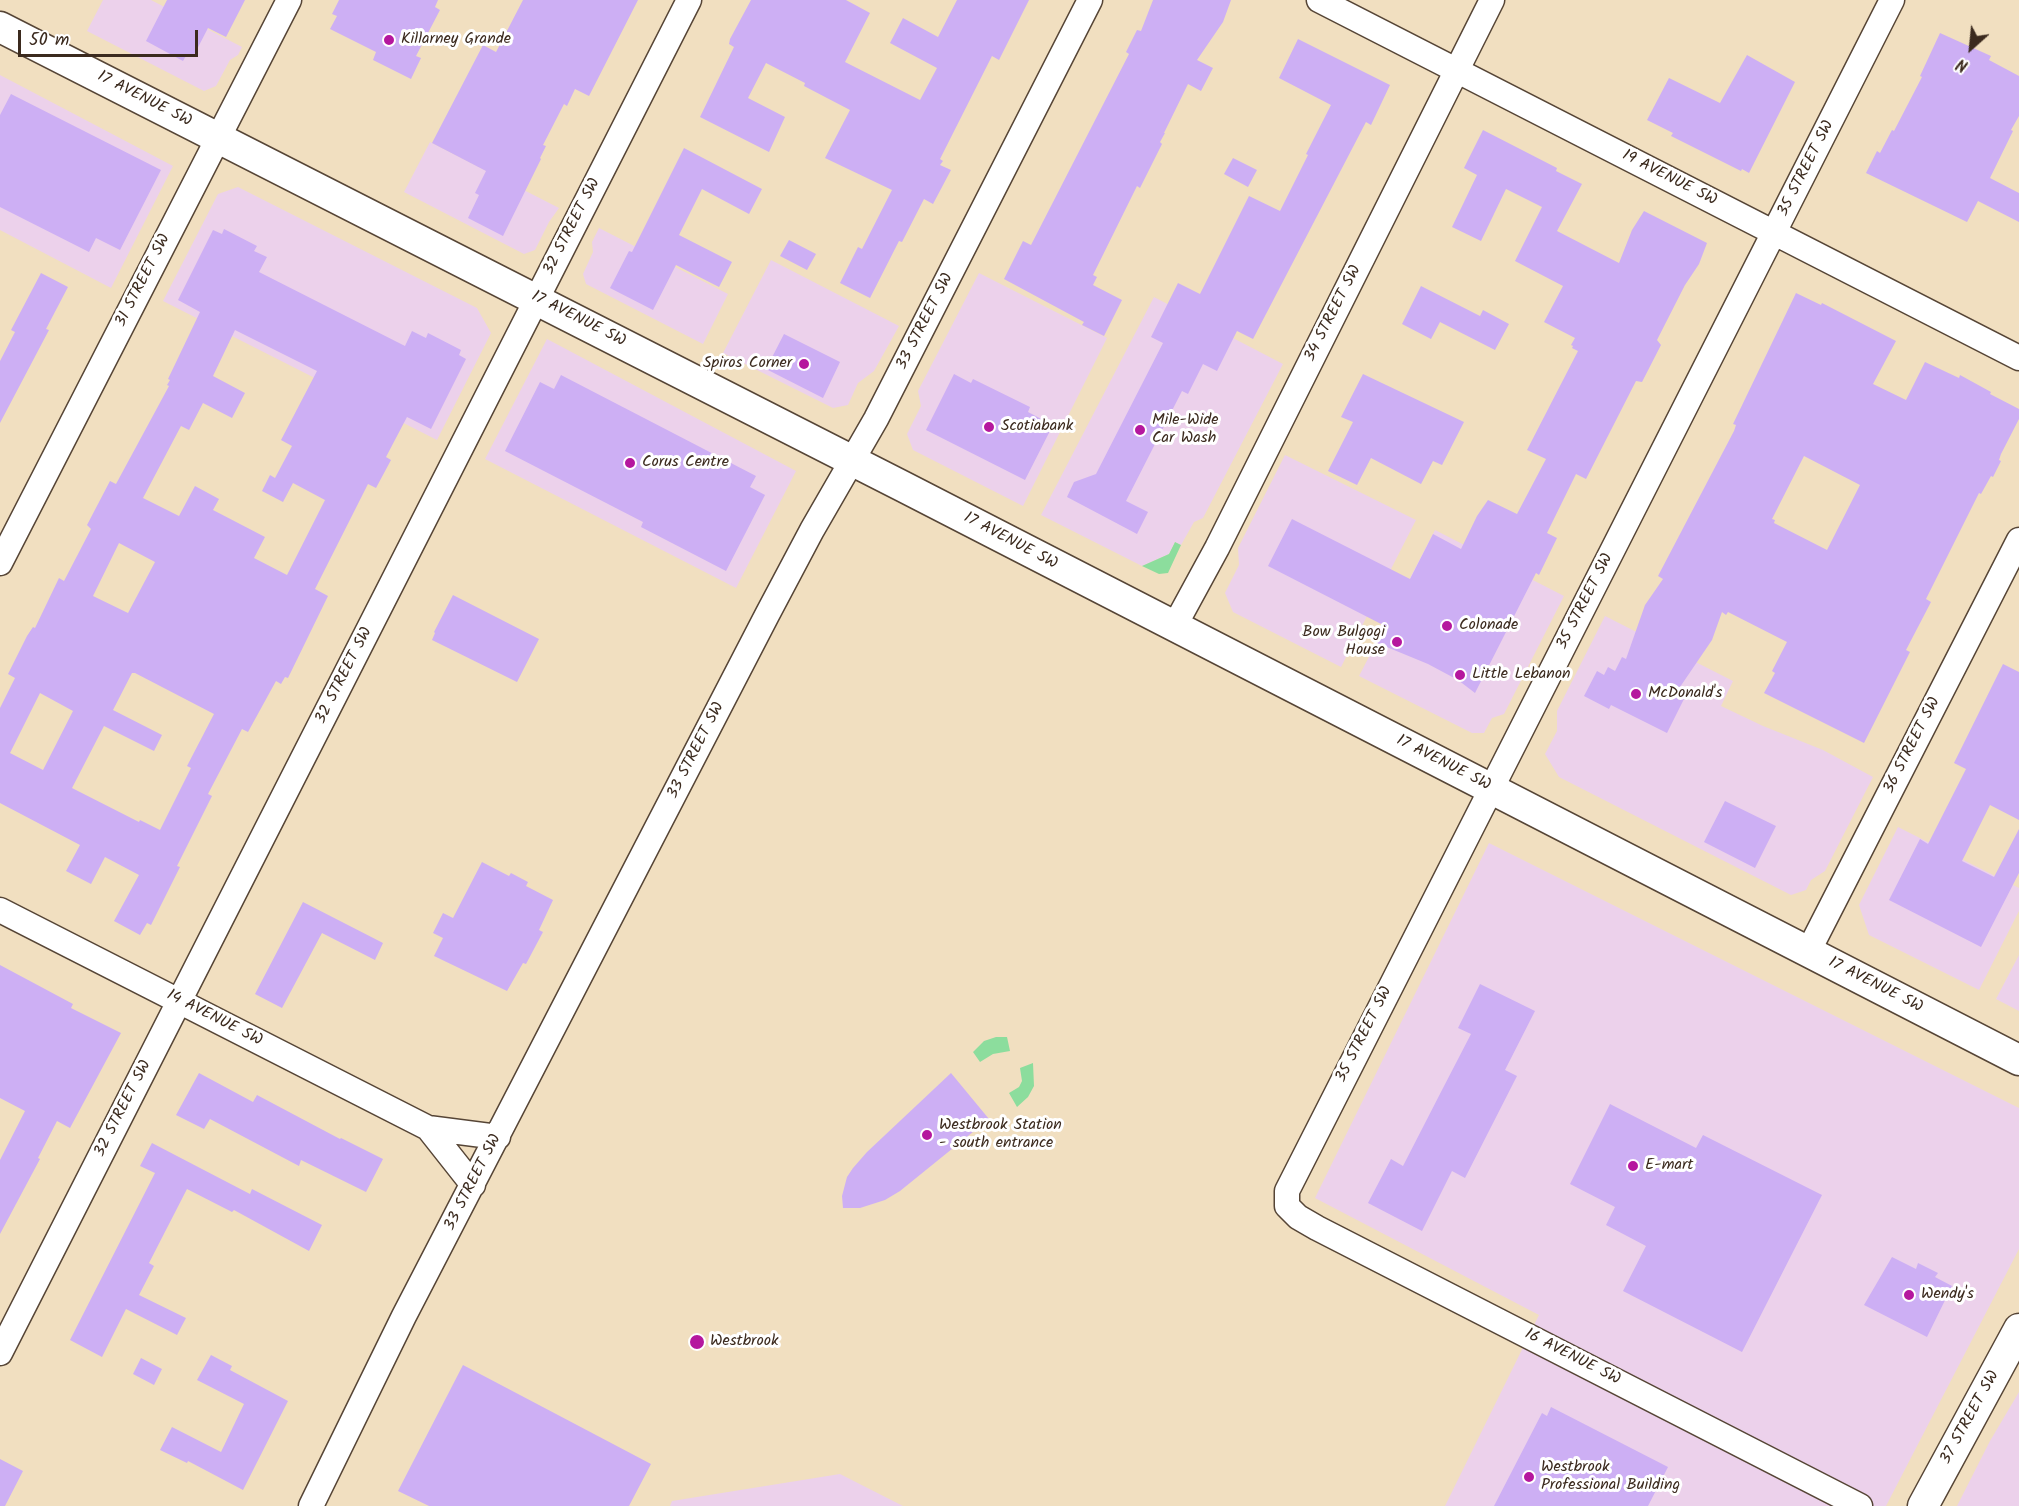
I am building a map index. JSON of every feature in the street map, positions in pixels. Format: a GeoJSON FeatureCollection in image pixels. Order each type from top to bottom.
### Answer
{"type":"FeatureCollection","features":[{"type":"Feature","properties":{"kind":"main road","name":"17 AVENUE SW"},"geometry":{"type":"LineString","coordinates":[[0,27],[852,460],[2019,1060]]}},
{"type":"Feature","properties":{"kind":"main road","name":"37 STREET SW"},"geometry":{"type":"LineString","coordinates":[[1923,1506],[2019,1329]]}},
{"type":"Feature","properties":{"kind":"street","name":"31 STREET SW"},"geometry":{"type":"LineString","coordinates":[[0,563],[289,0]]}},
{"type":"Feature","properties":{"kind":"street","name":"32 STREET SW"},"geometry":{"type":"LineString","coordinates":[[0,1353],[689,0]]}},
{"type":"Feature","properties":{"kind":"street","name":"33 STREET SW"},"geometry":{"type":"LineString","coordinates":[[311,1506],[404,1316],[767,615],[812,530],[876,420],[1090,0]]}},
{"type":"Feature","properties":{"kind":"street","name":"19 AVENUE SW"},"geometry":{"type":"LineString","coordinates":[[1319,0],[2019,358]]}},
{"type":"Feature","properties":{"kind":"street","name":"34 STREET SW"},"geometry":{"type":"LineString","coordinates":[[1174,627],[1217,548],[1492,0]]}},
{"type":"Feature","properties":{"kind":"street","name":"35 STREET SW"},"geometry":{"type":"LineString","coordinates":[[1287,1206],[1287,1191],[1294,1175],[1892,0]]}},
{"type":"Feature","properties":{"kind":"street","name":"36 STREET SW"},"geometry":{"type":"LineString","coordinates":[[1808,952],[2019,540]]}},
{"type":"Feature","properties":{"kind":"street","name":"14 AVENUE SW"},"geometry":{"type":"LineString","coordinates":[[0,910],[428,1128],[498,1137]]}},
{"type":"Feature","properties":{"kind":"street","name":"14 AVENUE SW"},"geometry":{"type":"LineString","coordinates":[[428,1128],[473,1185]]}},
{"type":"Feature","properties":{"kind":"street","name":"16 AVENUE SW"},"geometry":{"type":"LineString","coordinates":[[1287,1206],[1298,1217],[1317,1228],[1860,1506]]}},
{"type":"Feature","properties":{"kind":"shaded area"},"geometry":{"type":"Polygon","coordinates":[[[103,0],[151,0],[242,47],[238,55],[230,60],[216,86],[204,91],[87,31],[103,0]]]}},
{"type":"Feature","properties":{"kind":"shaded area"},"geometry":{"type":"Polygon","coordinates":[[[0,75],[173,166],[111,288],[0,230],[0,75]]]}},
{"type":"Feature","properties":{"kind":"shaded area"},"geometry":{"type":"Polygon","coordinates":[[[430,142],[559,208],[535,250],[524,254],[404,192],[430,142]]]}},
{"type":"Feature","properties":{"kind":"shaded area"},"geometry":{"type":"Polygon","coordinates":[[[238,187],[477,308],[491,333],[437,440],[163,301],[218,194],[238,187]]]}},
{"type":"Feature","properties":{"kind":"shaded area"},"geometry":{"type":"Polygon","coordinates":[[[599,228],[728,294],[703,344],[586,284],[583,274],[593,252],[592,242],[599,228]]]}},
{"type":"Feature","properties":{"kind":"shaded area"},"geometry":{"type":"Polygon","coordinates":[[[771,260],[899,326],[874,371],[858,383],[848,405],[833,408],[723,353],[771,260]]]}},
{"type":"Feature","properties":{"kind":"shaded area"},"geometry":{"type":"Polygon","coordinates":[[[979,273],[1107,338],[1023,506],[913,450],[907,434],[921,406],[918,391],[979,273]]]}},
{"type":"Feature","properties":{"kind":"shaded area"},"geometry":{"type":"Polygon","coordinates":[[[1154,297],[1283,364],[1203,518],[1194,522],[1181,545],[1175,542],[1169,554],[1142,566],[1041,515],[1154,297]]]}},
{"type":"Feature","properties":{"kind":"shaded area","name":"Corus Centre"},"geometry":{"type":"Polygon","coordinates":[[[547,339],[796,471],[736,588],[485,459],[547,339]]]}},
{"type":"Feature","properties":{"kind":"shaded area"},"geometry":{"type":"Polygon","coordinates":[[[1285,455],[1416,520],[1341,667],[1233,612],[1225,593],[1239,565],[1238,548],[1285,455]]]}},
{"type":"Feature","properties":{"kind":"shaded area"},"geometry":{"type":"Polygon","coordinates":[[[1435,530],[1564,596],[1504,714],[1492,718],[1484,733],[1472,733],[1359,676],[1435,530]]]}},
{"type":"Feature","properties":{"kind":"shaded area"},"geometry":{"type":"Polygon","coordinates":[[[1605,616],[1733,681],[1721,706],[1823,750],[1873,777],[1825,871],[1811,880],[1806,890],[1791,895],[1559,777],[1545,754],[1557,731],[1557,711],[1605,616]]]}},
{"type":"Feature","properties":{"kind":"shaded area"},"geometry":{"type":"Polygon","coordinates":[[[1898,827],[2019,888],[2019,911],[1979,990],[1869,935],[1859,905],[1898,827]]]}},
{"type":"Feature","properties":{"kind":"shaded area"},"geometry":{"type":"Polygon","coordinates":[[[1489,843],[2019,1108],[2019,1249],[1886,1506],[1445,1506],[1539,1315],[1315,1198],[1489,843]]]}},
{"type":"Feature","properties":{"kind":"shaded area"},"geometry":{"type":"Polygon","coordinates":[[[2019,955],[2019,1011],[1996,999],[2019,955]]]}},
{"type":"Feature","properties":{"kind":"shaded area"},"geometry":{"type":"Polygon","coordinates":[[[2019,1392],[2019,1506],[1957,1506],[1990,1441],[2019,1392]]]}},
{"type":"Feature","properties":{"kind":"shaded area"},"geometry":{"type":"Polygon","coordinates":[[[840,1474],[903,1506],[670,1506],[672,1501],[840,1474]]]}},
{"type":"Feature","properties":{"kind":"green space"},"geometry":{"type":"Polygon","coordinates":[[[1175,542],[1181,545],[1168,573],[1159,574],[1142,566],[1169,554],[1175,542]]]}},
{"type":"Feature","properties":{"kind":"green space"},"geometry":{"type":"Polygon","coordinates":[[[996,1037],[1007,1037],[1010,1051],[993,1054],[980,1062],[973,1052],[984,1041],[996,1037]]]}},
{"type":"Feature","properties":{"kind":"green space"},"geometry":{"type":"Polygon","coordinates":[[[1033,1063],[1034,1086],[1028,1097],[1017,1107],[1009,1093],[1019,1087],[1022,1081],[1020,1068],[1033,1063]]]}},
{"type":"Feature","properties":{"kind":"building"},"geometry":{"type":"Polygon","coordinates":[[[167,0],[245,0],[226,37],[208,28],[193,57],[187,54],[183,61],[146,41],[167,0]]]}},
{"type":"Feature","properties":{"kind":"building","name":"Killarney Grande"},"geometry":{"type":"Polygon","coordinates":[[[339,0],[438,0],[435,7],[440,10],[416,56],[421,58],[411,79],[373,60],[376,52],[330,29],[337,16],[332,14],[339,0]]]}},
{"type":"Feature","properties":{"kind":"building"},"geometry":{"type":"Polygon","coordinates":[[[523,0],[638,0],[589,96],[575,89],[567,106],[564,104],[543,145],[546,146],[541,159],[503,236],[468,218],[479,195],[475,193],[486,171],[432,143],[483,45],[496,52],[523,0]]]}},
{"type":"Feature","properties":{"kind":"building"},"geometry":{"type":"Polygon","coordinates":[[[751,0],[846,0],[870,13],[845,62],[920,100],[937,68],[890,43],[903,18],[938,37],[957,0],[1029,0],[999,60],[992,56],[940,159],[943,161],[940,165],[951,170],[933,204],[924,199],[902,242],[899,241],[870,298],[840,283],[858,247],[862,249],[892,190],[825,158],[850,110],[766,63],[748,98],[785,117],[769,152],[700,117],[734,47],[729,44],[730,39],[751,0]]]}},
{"type":"Feature","properties":{"kind":"building"},"geometry":{"type":"Polygon","coordinates":[[[1153,0],[1231,0],[1223,22],[1197,60],[1213,68],[1201,91],[1188,84],[1160,142],[1162,144],[1140,188],[1137,186],[1093,275],[1097,277],[1093,285],[1122,300],[1104,336],[1082,325],[1084,322],[1004,279],[1023,241],[1031,245],[1129,54],[1126,52],[1137,30],[1141,31],[1153,0]]]}},
{"type":"Feature","properties":{"kind":"building"},"geometry":{"type":"Polygon","coordinates":[[[1940,33],[1991,56],[1989,60],[2019,76],[2019,116],[1990,178],[2019,193],[2019,222],[1978,201],[1967,222],[1866,173],[1877,151],[1880,153],[1892,130],[1894,131],[1922,77],[1920,76],[1940,33]]]}},
{"type":"Feature","properties":{"kind":"building"},"geometry":{"type":"Polygon","coordinates":[[[1298,39],[1390,85],[1371,125],[1366,122],[1253,339],[1237,331],[1217,371],[1203,364],[1188,394],[1182,391],[1126,501],[1148,512],[1137,534],[1067,497],[1074,482],[1096,474],[1163,343],[1151,337],[1178,283],[1200,294],[1249,196],[1280,211],[1331,105],[1279,78],[1298,39]]]}},
{"type":"Feature","properties":{"kind":"building"},"geometry":{"type":"Polygon","coordinates":[[[1747,55],[1795,82],[1749,173],[1671,136],[1673,133],[1647,120],[1669,78],[1720,103],[1747,55]]]}},
{"type":"Feature","properties":{"kind":"building"},"geometry":{"type":"Polygon","coordinates":[[[11,94],[161,170],[120,250],[96,238],[89,252],[0,207],[0,115],[11,94]]]}},
{"type":"Feature","properties":{"kind":"building"},"geometry":{"type":"Polygon","coordinates":[[[1483,130],[1557,168],[1556,171],[1582,184],[1557,231],[1619,263],[1632,230],[1644,211],[1707,243],[1699,264],[1685,285],[1657,340],[1661,345],[1642,382],[1636,381],[1586,479],[1576,474],[1547,533],[1557,538],[1539,575],[1536,573],[1475,693],[1458,680],[1428,664],[1377,643],[1385,626],[1268,566],[1292,519],[1410,579],[1433,534],[1461,549],[1477,516],[1488,500],[1517,514],[1546,459],[1527,450],[1578,351],[1571,345],[1575,338],[1544,322],[1563,286],[1515,261],[1542,207],[1506,189],[1481,241],[1452,227],[1477,175],[1464,168],[1483,130]]]}},
{"type":"Feature","properties":{"kind":"building"},"geometry":{"type":"Polygon","coordinates":[[[684,148],[762,189],[749,214],[702,189],[679,235],[732,262],[719,287],[676,265],[653,310],[610,288],[629,251],[632,252],[684,148]]]}},
{"type":"Feature","properties":{"kind":"building"},"geometry":{"type":"Polygon","coordinates":[[[1233,158],[1257,170],[1248,187],[1224,174],[1233,158]]]}},
{"type":"Feature","properties":{"kind":"building"},"geometry":{"type":"Polygon","coordinates":[[[224,229],[257,246],[254,251],[267,257],[259,272],[405,346],[412,331],[426,338],[428,333],[461,350],[459,355],[466,359],[431,429],[407,417],[386,457],[391,460],[376,488],[368,484],[315,589],[328,596],[288,678],[285,677],[281,684],[276,681],[248,732],[242,729],[208,794],[212,796],[177,866],[180,867],[151,925],[147,923],[140,935],[114,921],[139,875],[105,857],[91,884],[66,871],[80,845],[0,803],[0,708],[15,678],[8,674],[27,636],[33,627],[35,628],[59,578],[64,581],[91,529],[87,525],[110,481],[116,484],[169,386],[167,385],[170,380],[168,379],[200,312],[178,300],[213,230],[222,234],[224,229]],[[235,330],[213,376],[245,393],[232,418],[203,403],[189,430],[181,426],[143,498],[179,516],[195,486],[219,499],[213,510],[265,537],[254,558],[287,575],[325,500],[293,483],[283,502],[262,491],[270,475],[275,478],[292,446],[281,440],[317,371],[235,330]],[[119,543],[93,596],[128,613],[155,562],[119,543]],[[132,673],[113,710],[162,735],[154,751],[104,726],[72,788],[139,822],[140,820],[160,830],[191,768],[187,766],[214,714],[135,673],[132,673]],[[40,693],[10,753],[43,770],[73,711],[40,693]]]}},
{"type":"Feature","properties":{"kind":"building"},"geometry":{"type":"Polygon","coordinates":[[[789,240],[816,254],[807,270],[780,256],[789,240]]]}},
{"type":"Feature","properties":{"kind":"building"},"geometry":{"type":"Polygon","coordinates":[[[41,273],[68,287],[46,329],[49,330],[0,423],[0,361],[15,332],[11,330],[41,273]]]}},
{"type":"Feature","properties":{"kind":"building"},"geometry":{"type":"Polygon","coordinates":[[[1421,286],[1480,316],[1483,310],[1509,324],[1495,350],[1440,322],[1431,339],[1402,324],[1421,286]]]}},
{"type":"Feature","properties":{"kind":"building"},"geometry":{"type":"Polygon","coordinates":[[[1796,293],[1821,305],[1822,303],[1896,341],[1873,384],[1906,400],[1925,362],[1959,378],[1960,375],[2019,409],[2019,419],[2001,454],[1999,460],[2001,461],[1993,477],[1991,476],[1981,494],[1979,493],[1926,599],[1931,602],[1906,650],[1910,652],[1864,743],[1764,693],[1775,673],[1772,671],[1787,642],[1728,612],[1726,615],[1722,612],[1712,640],[1680,687],[1688,691],[1667,733],[1611,705],[1609,709],[1584,696],[1597,671],[1604,675],[1608,667],[1615,671],[1622,657],[1626,659],[1645,605],[1663,579],[1658,576],[1734,431],[1736,425],[1733,424],[1796,293]],[[1804,456],[1772,519],[1775,520],[1774,523],[1827,550],[1860,485],[1804,456]]]}},
{"type":"Feature","properties":{"kind":"building","name":"Spiros Corner"},"geometry":{"type":"Polygon","coordinates":[[[784,334],[840,362],[823,398],[766,369],[784,334]]]}},
{"type":"Feature","properties":{"kind":"building","name":"Scotiabank"},"geometry":{"type":"Polygon","coordinates":[[[954,374],[971,383],[973,379],[1030,407],[1028,412],[1053,425],[1025,480],[926,430],[954,374]]]}},
{"type":"Feature","properties":{"kind":"building"},"geometry":{"type":"Polygon","coordinates":[[[1363,374],[1464,422],[1442,465],[1433,461],[1421,484],[1371,458],[1357,485],[1328,471],[1353,422],[1341,417],[1363,374]]]}},
{"type":"Feature","properties":{"kind":"building","name":"Corus Centre"},"geometry":{"type":"Polygon","coordinates":[[[561,375],[756,476],[750,487],[765,495],[726,571],[641,527],[643,522],[505,451],[540,382],[554,389],[561,375]]]}},
{"type":"Feature","properties":{"kind":"building"},"geometry":{"type":"Polygon","coordinates":[[[453,595],[539,639],[517,682],[432,640],[453,595]]]}},
{"type":"Feature","properties":{"kind":"building"},"geometry":{"type":"Polygon","coordinates":[[[2003,664],[2019,672],[2019,820],[1990,805],[1962,861],[1994,877],[2019,829],[2019,873],[1981,947],[1889,900],[1920,839],[1928,844],[1966,769],[1954,763],[2003,664]]]}},
{"type":"Feature","properties":{"kind":"building"},"geometry":{"type":"Polygon","coordinates":[[[1725,801],[1776,826],[1755,868],[1704,842],[1725,801]]]}},
{"type":"Feature","properties":{"kind":"building"},"geometry":{"type":"Polygon","coordinates":[[[482,862],[509,876],[511,873],[528,882],[526,886],[553,900],[539,930],[543,932],[526,964],[523,963],[507,991],[434,956],[443,938],[433,933],[443,913],[453,918],[482,862]]]}},
{"type":"Feature","properties":{"kind":"building"},"geometry":{"type":"Polygon","coordinates":[[[303,902],[383,943],[375,960],[322,933],[282,1008],[255,994],[303,902]]]}},
{"type":"Feature","properties":{"kind":"building"},"geometry":{"type":"Polygon","coordinates":[[[0,965],[73,1004],[71,1008],[121,1033],[70,1128],[57,1121],[38,1158],[40,1159],[0,1234],[0,1160],[25,1111],[0,1098],[0,965]]]}},
{"type":"Feature","properties":{"kind":"building"},"geometry":{"type":"Polygon","coordinates":[[[1480,984],[1535,1011],[1505,1070],[1517,1076],[1465,1178],[1452,1171],[1422,1231],[1368,1203],[1391,1159],[1403,1166],[1471,1034],[1458,1028],[1480,984]]]}},
{"type":"Feature","properties":{"kind":"building"},"geometry":{"type":"Polygon","coordinates":[[[199,1073],[253,1102],[257,1095],[383,1159],[366,1192],[301,1160],[299,1166],[210,1119],[204,1129],[176,1115],[199,1073]]]}},
{"type":"Feature","properties":{"kind":"building","name":"Westbrook Station - south entrance"},"geometry":{"type":"Polygon","coordinates":[[[951,1073],[989,1119],[900,1191],[885,1200],[860,1208],[843,1208],[842,1196],[847,1177],[853,1168],[951,1073]]]}},
{"type":"Feature","properties":{"kind":"building"},"geometry":{"type":"Polygon","coordinates":[[[1610,1104],[1696,1148],[1703,1135],[1822,1195],[1742,1352],[1623,1291],[1646,1246],[1606,1225],[1615,1207],[1570,1184],[1610,1104]]]}},
{"type":"Feature","properties":{"kind":"building"},"geometry":{"type":"Polygon","coordinates":[[[152,1143],[250,1194],[252,1189],[322,1225],[309,1251],[234,1210],[232,1212],[187,1189],[149,1263],[154,1266],[139,1295],[186,1318],[177,1335],[126,1309],[102,1357],[70,1340],[155,1173],[140,1166],[152,1143]]]}},
{"type":"Feature","properties":{"kind":"building","name":"Wendy's"},"geometry":{"type":"Polygon","coordinates":[[[1892,1257],[1916,1269],[1918,1263],[1938,1273],[1935,1277],[1952,1286],[1927,1337],[1864,1305],[1892,1257]]]}},
{"type":"Feature","properties":{"kind":"building"},"geometry":{"type":"Polygon","coordinates":[[[211,1355],[232,1366],[230,1370],[288,1401],[243,1490],[188,1461],[187,1463],[160,1450],[172,1427],[221,1452],[244,1404],[197,1380],[211,1355]]]}},
{"type":"Feature","properties":{"kind":"building"},"geometry":{"type":"Polygon","coordinates":[[[141,1358],[162,1369],[154,1385],[133,1374],[141,1358]]]}},
{"type":"Feature","properties":{"kind":"building"},"geometry":{"type":"Polygon","coordinates":[[[463,1365],[651,1464],[629,1506],[429,1506],[398,1491],[463,1365]]]}},
{"type":"Feature","properties":{"kind":"building"},"geometry":{"type":"Polygon","coordinates":[[[1551,1407],[1668,1467],[1648,1506],[1494,1506],[1542,1413],[1547,1416],[1551,1407]]]}},
{"type":"Feature","properties":{"kind":"building"},"geometry":{"type":"Polygon","coordinates":[[[0,1459],[23,1471],[5,1506],[0,1506],[0,1459]]]}},
{"type":"Feature","properties":{"kind":"place","name":"Killarney Grande"},"geometry":{"type":"Point","coordinates":[389,40]}},
{"type":"Feature","properties":{"kind":"place","name":"Spiros Corner"},"geometry":{"type":"Point","coordinates":[804,364]}},
{"type":"Feature","properties":{"kind":"place","name":"Scotiabank"},"geometry":{"type":"Point","coordinates":[989,427]}},
{"type":"Feature","properties":{"kind":"place","name":"Mile-Wide Car Wash"},"geometry":{"type":"Point","coordinates":[1140,430]}},
{"type":"Feature","properties":{"kind":"place","name":"Corus Centre"},"geometry":{"type":"Point","coordinates":[630,463]}},
{"type":"Feature","properties":{"kind":"place","name":"Colonade"},"geometry":{"type":"Point","coordinates":[1447,626]}},
{"type":"Feature","properties":{"kind":"place","name":"Bow Bulgogi House"},"geometry":{"type":"Point","coordinates":[1397,642]}},
{"type":"Feature","properties":{"kind":"place","name":"Little Lebanon"},"geometry":{"type":"Point","coordinates":[1460,675]}},
{"type":"Feature","properties":{"kind":"place","name":"McDonald's"},"geometry":{"type":"Point","coordinates":[1636,694]}},
{"type":"Feature","properties":{"kind":"place","name":"Westbrook Station - south entrance"},"geometry":{"type":"Point","coordinates":[927,1135]}},
{"type":"Feature","properties":{"kind":"place","name":"E-mart"},"geometry":{"type":"Point","coordinates":[1633,1166]}},
{"type":"Feature","properties":{"kind":"place","name":"Wendy's"},"geometry":{"type":"Point","coordinates":[1909,1295]}},
{"type":"Feature","properties":{"kind":"place","name":"Westbrook"},"geometry":{"type":"Point","coordinates":[697,1342]}},
{"type":"Feature","properties":{"kind":"place","name":"Westbrook Professional Building"},"geometry":{"type":"Point","coordinates":[1529,1477]}}]}
